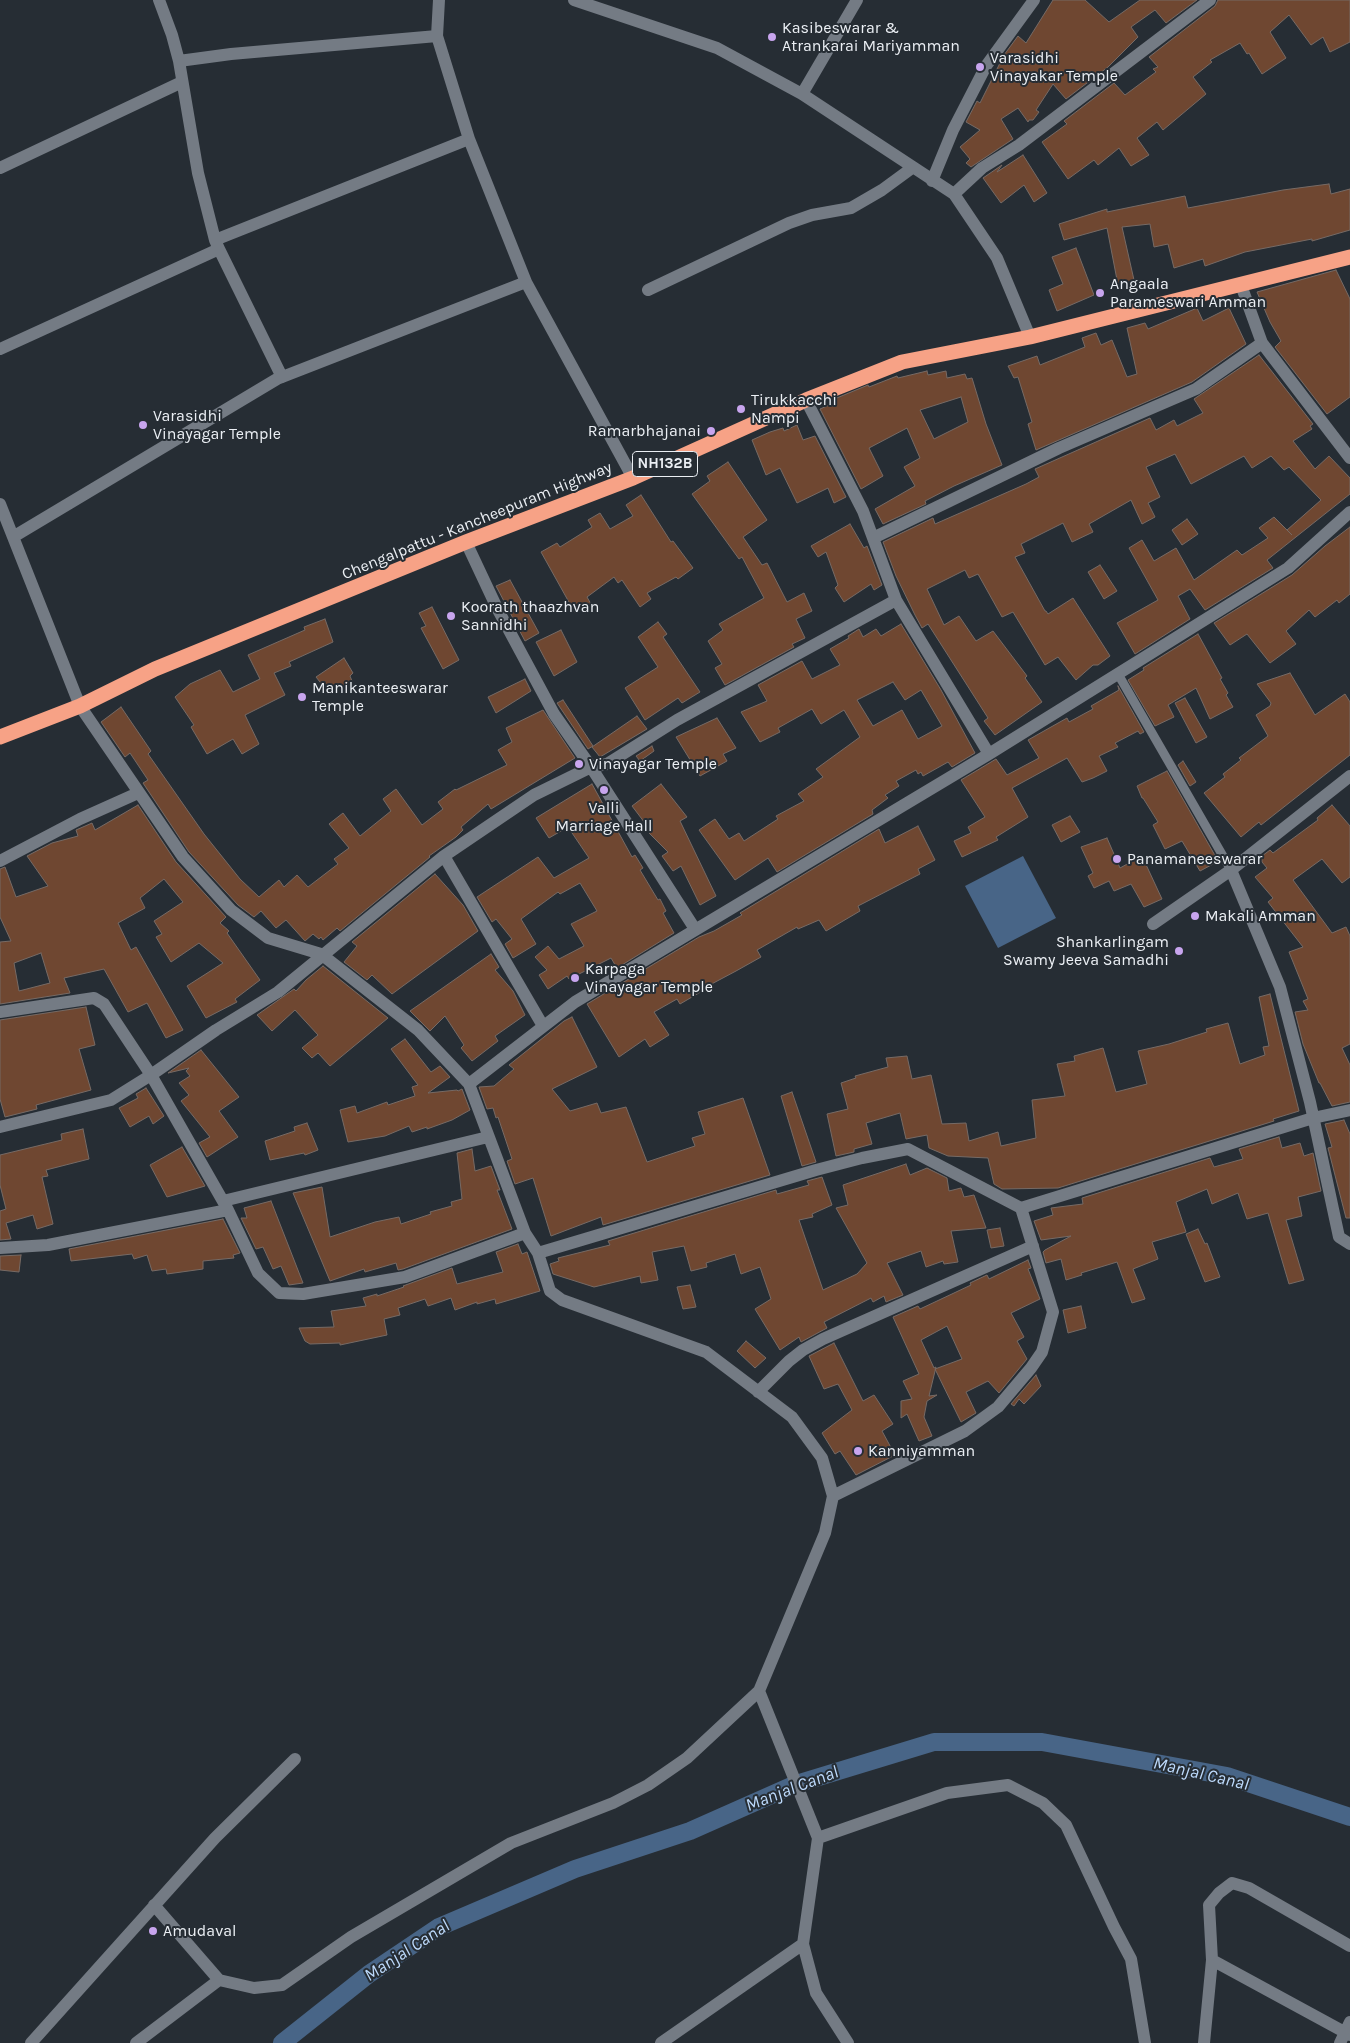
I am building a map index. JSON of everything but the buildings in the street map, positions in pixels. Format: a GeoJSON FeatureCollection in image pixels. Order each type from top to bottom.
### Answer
{"type":"FeatureCollection","features":[{"type":"Feature","properties":{"kind":"highway","name":"Chengalpattu - Kancheepuram Highway"},"geometry":{"type":"LineString","coordinates":[[0,736],[80,706],[155,669],[466,542],[633,478],[806,400],[902,362],[1030,337],[1350,257]]}},
{"type":"Feature","properties":{"kind":"street"},"geometry":{"type":"LineString","coordinates":[[159,0],[179,61],[198,173],[217,245],[282,377]]}},
{"type":"Feature","properties":{"kind":"street"},"geometry":{"type":"LineString","coordinates":[[439,0],[437,36],[469,139],[526,282],[633,478]]}},
{"type":"Feature","properties":{"kind":"street"},"geometry":{"type":"LineString","coordinates":[[574,0],[717,48],[802,94],[954,194],[997,258],[1030,337]]}},
{"type":"Feature","properties":{"kind":"street"},"geometry":{"type":"LineString","coordinates":[[802,94],[857,0]]}},
{"type":"Feature","properties":{"kind":"street"},"geometry":{"type":"LineString","coordinates":[[932,181],[952,130],[986,66],[1034,0]]}},
{"type":"Feature","properties":{"kind":"street"},"geometry":{"type":"LineString","coordinates":[[954,194],[982,168],[1019,145],[1210,0]]}},
{"type":"Feature","properties":{"kind":"street"},"geometry":{"type":"LineString","coordinates":[[179,61],[231,54],[437,36]]}},
{"type":"Feature","properties":{"kind":"street"},"geometry":{"type":"LineString","coordinates":[[0,168],[182,82]]}},
{"type":"Feature","properties":{"kind":"street"},"geometry":{"type":"LineString","coordinates":[[0,349],[217,245],[469,139]]}},
{"type":"Feature","properties":{"kind":"street"},"geometry":{"type":"LineString","coordinates":[[648,290],[789,222],[812,215],[851,208],[882,190],[912,168]]}},
{"type":"Feature","properties":{"kind":"street"},"geometry":{"type":"LineString","coordinates":[[13,537],[282,377],[526,282]]}},
{"type":"Feature","properties":{"kind":"street"},"geometry":{"type":"LineString","coordinates":[[1241,284],[1262,344],[1350,458]]}},
{"type":"Feature","properties":{"kind":"street"},"geometry":{"type":"LineString","coordinates":[[873,538],[1059,448],[1196,389],[1262,344]]}},
{"type":"Feature","properties":{"kind":"street"},"geometry":{"type":"LineString","coordinates":[[806,400],[863,511],[896,600],[989,754]]}},
{"type":"Feature","properties":{"kind":"street"},"geometry":{"type":"LineString","coordinates":[[0,504],[80,706],[183,857],[231,910],[268,938],[321,954],[418,1030],[469,1084],[525,1233],[538,1252],[550,1291],[562,1300],[706,1352],[792,1417],[822,1458],[833,1496],[825,1533],[759,1692],[687,1758],[648,1785],[613,1803],[511,1843],[351,1937],[282,1985],[254,1988],[219,1980],[154,1905]]}},
{"type":"Feature","properties":{"kind":"street"},"geometry":{"type":"LineString","coordinates":[[469,1084],[575,1002],[989,754],[1288,568],[1350,512]]}},
{"type":"Feature","properties":{"kind":"street"},"geometry":{"type":"LineString","coordinates":[[466,542],[497,608],[554,714],[591,767],[695,929]]}},
{"type":"Feature","properties":{"kind":"street"},"geometry":{"type":"LineString","coordinates":[[0,1127],[111,1100],[216,1030],[278,992],[321,954],[444,856],[534,795],[591,767],[607,764],[677,720],[896,600]]}},
{"type":"Feature","properties":{"kind":"street"},"geometry":{"type":"LineString","coordinates":[[1153,924],[1231,870],[1350,776]]}},
{"type":"Feature","properties":{"kind":"street"},"geometry":{"type":"LineString","coordinates":[[0,861],[80,819],[138,793]]}},
{"type":"Feature","properties":{"kind":"street"},"geometry":{"type":"LineString","coordinates":[[444,856],[543,1026]]}},
{"type":"Feature","properties":{"kind":"street"},"geometry":{"type":"LineString","coordinates":[[1231,870],[1280,987],[1313,1118],[1339,1237],[1350,1244]]}},
{"type":"Feature","properties":{"kind":"street"},"geometry":{"type":"LineString","coordinates":[[0,1012],[94,998],[104,1004],[151,1075],[226,1205],[258,1273],[280,1293],[303,1294],[405,1277],[525,1233]]}},
{"type":"Feature","properties":{"kind":"street"},"geometry":{"type":"LineString","coordinates":[[538,1252],[816,1170],[908,1149],[1021,1208],[1313,1118],[1350,1110]]}},
{"type":"Feature","properties":{"kind":"street"},"geometry":{"type":"LineString","coordinates":[[0,1248],[48,1245],[226,1205],[488,1137]]}},
{"type":"Feature","properties":{"kind":"street"},"geometry":{"type":"LineString","coordinates":[[833,1496],[965,1431],[998,1407],[1032,1368],[1042,1352],[1053,1312],[1021,1208]]}},
{"type":"Feature","properties":{"kind":"street"},"geometry":{"type":"LineString","coordinates":[[758,1392],[789,1361],[823,1339],[1033,1246]]}},
{"type":"Feature","properties":{"kind":"street"},"geometry":{"type":"LineString","coordinates":[[759,1692],[818,1838],[804,1944],[816,1992],[848,2043]]}},
{"type":"Feature","properties":{"kind":"street"},"geometry":{"type":"LineString","coordinates":[[31,2043],[215,1838],[295,1760]]}},
{"type":"Feature","properties":{"kind":"street"},"geometry":{"type":"LineString","coordinates":[[818,1838],[946,1793],[1008,1785],[1043,1803],[1066,1825],[1131,1959],[1145,2043]]}},
{"type":"Feature","properties":{"kind":"street"},"geometry":{"type":"LineString","coordinates":[[1204,2043],[1212,1960],[1209,1906],[1232,1882],[1249,1888],[1350,1946]]}},
{"type":"Feature","properties":{"kind":"street"},"geometry":{"type":"LineString","coordinates":[[661,2043],[804,1944]]}},
{"type":"Feature","properties":{"kind":"street"},"geometry":{"type":"LineString","coordinates":[[1212,1960],[1346,2033]]}},
{"type":"Feature","properties":{"kind":"street"},"geometry":{"type":"LineString","coordinates":[[136,2043],[219,1980]]}},
{"type":"Feature","properties":{"kind":"lane"},"geometry":{"type":"LineString","coordinates":[[1118,674],[1231,870]]}},
{"type":"Feature","properties":{"kind":"water"},"geometry":{"type":"Polygon","coordinates":[[[1023,856],[1056,918],[998,948],[965,886],[1023,856]]]}},
{"type":"Feature","properties":{"kind":"waterway","name":"Manjal Canal"},"geometry":{"type":"LineString","coordinates":[[282,2043],[369,1974],[439,1927],[575,1869],[690,1831],[796,1784],[934,1742],[1042,1742],[1227,1776],[1350,1817]]}},
{"type":"Feature","properties":{"kind":"place","name":"Kasibeswarar & Atrankarai Mariyamman"},"geometry":{"type":"Point","coordinates":[772,37]}},
{"type":"Feature","properties":{"kind":"place","name":"Varasidhi Vinayakar Temple"},"geometry":{"type":"Point","coordinates":[980,67]}},
{"type":"Feature","properties":{"kind":"place","name":"Angaala Parameswari Amman"},"geometry":{"type":"Point","coordinates":[1100,293]}},
{"type":"Feature","properties":{"kind":"place","name":"Tirukkacchi Nampi"},"geometry":{"type":"Point","coordinates":[741,409]}},
{"type":"Feature","properties":{"kind":"place","name":"Varasidhi Vinayagar Temple"},"geometry":{"type":"Point","coordinates":[143,425]}},
{"type":"Feature","properties":{"kind":"place","name":"Ramarbhajanai"},"geometry":{"type":"Point","coordinates":[711,431]}},
{"type":"Feature","properties":{"kind":"place","name":"Koorath thaazhvan Sannidhi"},"geometry":{"type":"Point","coordinates":[451,616]}},
{"type":"Feature","properties":{"kind":"place","name":"Manikanteeswarar Temple"},"geometry":{"type":"Point","coordinates":[302,697]}},
{"type":"Feature","properties":{"kind":"place","name":"Vinayagar Temple"},"geometry":{"type":"Point","coordinates":[579,764]}},
{"type":"Feature","properties":{"kind":"place","name":"Valli Marriage Hall"},"geometry":{"type":"Point","coordinates":[604,790]}},
{"type":"Feature","properties":{"kind":"place","name":"Panamaneeswarar"},"geometry":{"type":"Point","coordinates":[1117,859]}},
{"type":"Feature","properties":{"kind":"place","name":"Makali Amman"},"geometry":{"type":"Point","coordinates":[1195,916]}},
{"type":"Feature","properties":{"kind":"place","name":"Shankarlingam Swamy Jeeva Samadhi"},"geometry":{"type":"Point","coordinates":[1179,951]}},
{"type":"Feature","properties":{"kind":"place","name":"Karpaga Vinayagar Temple"},"geometry":{"type":"Point","coordinates":[575,978]}},
{"type":"Feature","properties":{"kind":"place","name":"Kanniyamman"},"geometry":{"type":"Point","coordinates":[858,1451]}},
{"type":"Feature","properties":{"kind":"place","name":"Amudaval"},"geometry":{"type":"Point","coordinates":[153,1931]}}]}
